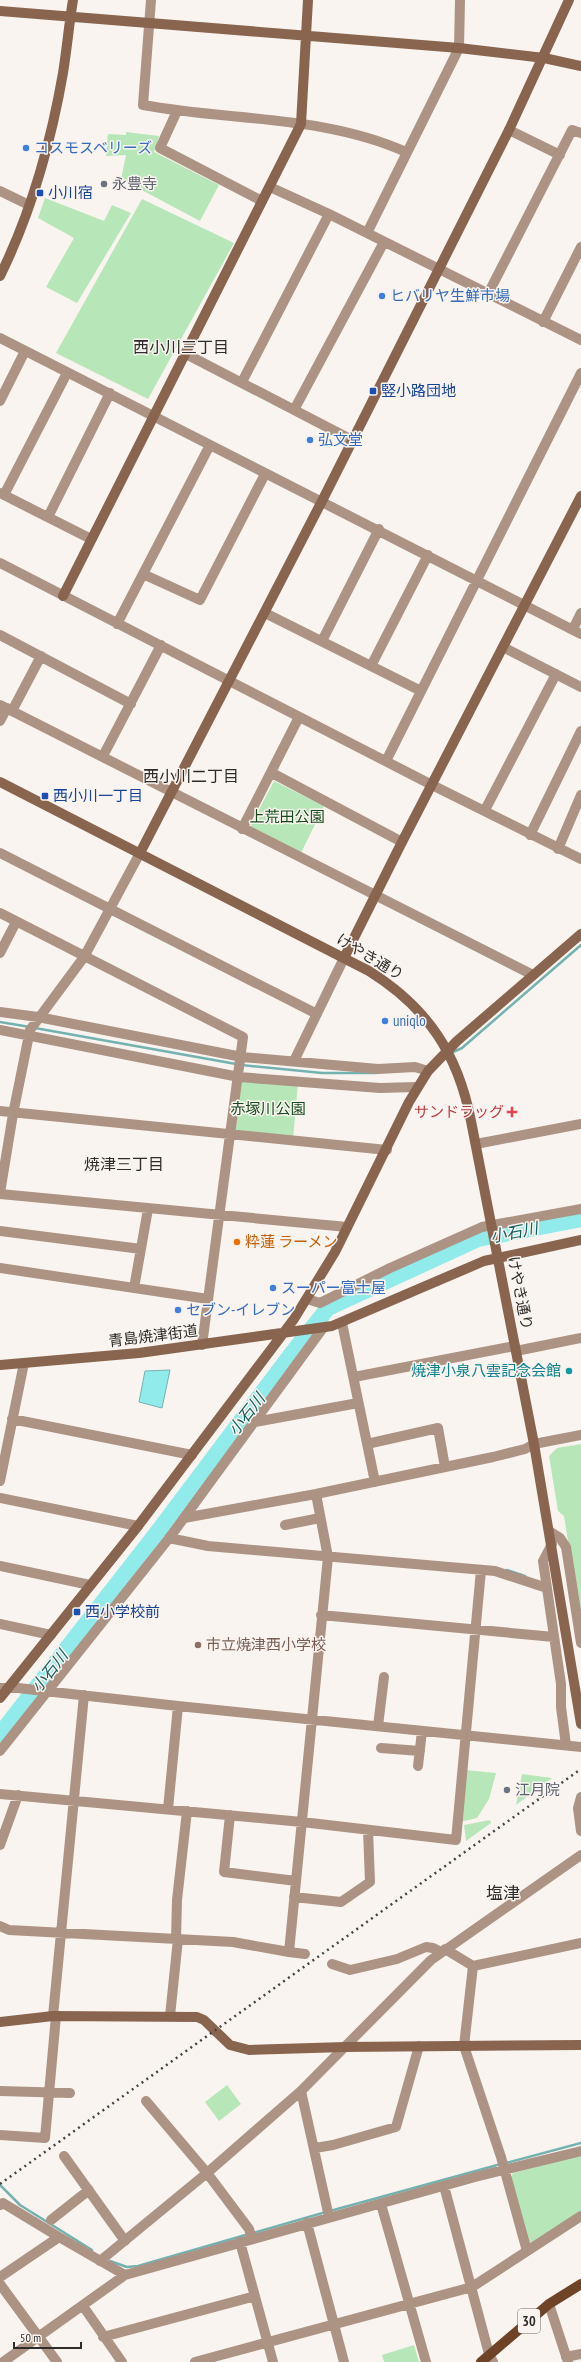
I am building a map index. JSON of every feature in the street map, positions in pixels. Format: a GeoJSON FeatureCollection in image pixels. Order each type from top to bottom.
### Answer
{"type":"FeatureCollection","features":[{"type":"Feature","properties":{"kind":"main road","name":"30"},"geometry":{"type":"LineString","coordinates":[[481,2362],[491,2358],[549,2304],[581,2284]]}},
{"type":"Feature","properties":{"kind":"street"},"geometry":{"type":"LineString","coordinates":[[0,276],[29,205],[55,109],[73,0]]}},
{"type":"Feature","properties":{"kind":"street"},"geometry":{"type":"LineString","coordinates":[[151,0],[148,23],[143,105],[178,111],[301,124],[378,140],[406,152]]}},
{"type":"Feature","properties":{"kind":"street"},"geometry":{"type":"LineString","coordinates":[[63,596],[301,124],[308,0]]}},
{"type":"Feature","properties":{"kind":"street"},"geometry":{"type":"LineString","coordinates":[[367,233],[459,48],[460,0]]}},
{"type":"Feature","properties":{"kind":"street"},"geometry":{"type":"LineString","coordinates":[[347,1227],[148,1209],[0,1193],[13,1114],[29,1032],[37,1018],[84,957],[172,792],[265,613],[509,130],[544,58],[569,0]]}},
{"type":"Feature","properties":{"kind":"street"},"geometry":{"type":"LineString","coordinates":[[0,10],[306,37],[459,48],[544,58],[581,66]]}},
{"type":"Feature","properties":{"kind":"street"},"geometry":{"type":"LineString","coordinates":[[178,111],[160,148],[262,201]]}},
{"type":"Feature","properties":{"kind":"street"},"geometry":{"type":"LineString","coordinates":[[509,130],[560,155]]}},
{"type":"Feature","properties":{"kind":"street"},"geometry":{"type":"LineString","coordinates":[[488,294],[572,130],[581,132]]}},
{"type":"Feature","properties":{"kind":"street"},"geometry":{"type":"LineString","coordinates":[[270,187],[329,214],[581,340]]}},
{"type":"Feature","properties":{"kind":"street"},"geometry":{"type":"LineString","coordinates":[[0,191],[29,205]]}},
{"type":"Feature","properties":{"kind":"street"},"geometry":{"type":"LineString","coordinates":[[242,382],[329,214]]}},
{"type":"Feature","properties":{"kind":"street"},"geometry":{"type":"LineString","coordinates":[[294,410],[384,242]]}},
{"type":"Feature","properties":{"kind":"street"},"geometry":{"type":"LineString","coordinates":[[543,322],[581,247]]}},
{"type":"Feature","properties":{"kind":"street"},"geometry":{"type":"LineString","coordinates":[[0,338],[67,373],[110,393],[265,474],[379,529],[477,581],[577,631],[581,613]]}},
{"type":"Feature","properties":{"kind":"street"},"geometry":{"type":"LineString","coordinates":[[0,401],[25,351]]}},
{"type":"Feature","properties":{"kind":"street"},"geometry":{"type":"LineString","coordinates":[[186,354],[352,440]]}},
{"type":"Feature","properties":{"kind":"street"},"geometry":{"type":"LineString","coordinates":[[67,373],[2,494],[91,539]]}},
{"type":"Feature","properties":{"kind":"street"},"geometry":{"type":"LineString","coordinates":[[386,761],[581,373]]}},
{"type":"Feature","properties":{"kind":"street"},"geometry":{"type":"LineString","coordinates":[[48,517],[110,393]]}},
{"type":"Feature","properties":{"kind":"street"},"geometry":{"type":"LineString","coordinates":[[117,624],[210,445]]}},
{"type":"Feature","properties":{"kind":"street"},"geometry":{"type":"LineString","coordinates":[[143,574],[200,600],[265,474]]}},
{"type":"Feature","properties":{"kind":"street"},"geometry":{"type":"LineString","coordinates":[[294,1061],[402,842],[581,496]]}},
{"type":"Feature","properties":{"kind":"street"},"geometry":{"type":"LineString","coordinates":[[322,641],[379,529]]}},
{"type":"Feature","properties":{"kind":"street"},"geometry":{"type":"LineString","coordinates":[[371,666],[428,555]]}},
{"type":"Feature","properties":{"kind":"street"},"geometry":{"type":"LineString","coordinates":[[0,563],[117,624],[230,680],[432,786],[485,810],[530,835],[581,859]]}},
{"type":"Feature","properties":{"kind":"street"},"geometry":{"type":"LineString","coordinates":[[265,613],[421,691]]}},
{"type":"Feature","properties":{"kind":"street"},"geometry":{"type":"LineString","coordinates":[[0,635],[130,704]]}},
{"type":"Feature","properties":{"kind":"street"},"geometry":{"type":"LineString","coordinates":[[103,756],[161,645]]}},
{"type":"Feature","properties":{"kind":"street"},"geometry":{"type":"LineString","coordinates":[[503,647],[581,687]]}},
{"type":"Feature","properties":{"kind":"street"},"geometry":{"type":"LineString","coordinates":[[0,721],[6,708],[41,656]]}},
{"type":"Feature","properties":{"kind":"street"},"geometry":{"type":"LineString","coordinates":[[485,810],[556,674]]}},
{"type":"Feature","properties":{"kind":"street"},"geometry":{"type":"LineString","coordinates":[[6,708],[103,756],[242,829],[533,975]]}},
{"type":"Feature","properties":{"kind":"street"},"geometry":{"type":"LineString","coordinates":[[242,829],[272,773],[299,717]]}},
{"type":"Feature","properties":{"kind":"street"},"geometry":{"type":"LineString","coordinates":[[530,835],[581,731]]}},
{"type":"Feature","properties":{"kind":"street"},"geometry":{"type":"LineString","coordinates":[[272,773],[402,842]]}},
{"type":"Feature","properties":{"kind":"street","name":"けやき通り"},"geometry":{"type":"LineString","coordinates":[[0,782],[369,971],[402,993],[430,1023],[447,1050],[461,1079],[476,1144],[550,1531],[581,1724]]}},
{"type":"Feature","properties":{"kind":"street"},"geometry":{"type":"LineString","coordinates":[[558,849],[581,795]]}},
{"type":"Feature","properties":{"kind":"street"},"geometry":{"type":"LineString","coordinates":[[0,853],[317,1014]]}},
{"type":"Feature","properties":{"kind":"street"},"geometry":{"type":"LineString","coordinates":[[0,914],[243,1037],[242,1058],[202,1345]]}},
{"type":"Feature","properties":{"kind":"street"},"geometry":{"type":"LineString","coordinates":[[0,953],[16,922]]}},
{"type":"Feature","properties":{"kind":"street"},"geometry":{"type":"LineString","coordinates":[[0,1698],[4,1688],[51,1634],[138,1526],[282,1335],[321,1277],[387,1150],[417,1087],[428,1071],[447,1050],[581,934]]}},
{"type":"Feature","properties":{"kind":"street"},"geometry":{"type":"LineString","coordinates":[[0,1012],[242,1058],[294,1061],[378,1069],[415,1067],[428,1071]]}},
{"type":"Feature","properties":{"kind":"street"},"geometry":{"type":"LineString","coordinates":[[0,1030],[29,1032],[239,1074],[393,1088],[417,1087]]}},
{"type":"Feature","properties":{"kind":"street"},"geometry":{"type":"LineString","coordinates":[[0,1111],[13,1114],[387,1150]]}},
{"type":"Feature","properties":{"kind":"street"},"geometry":{"type":"LineString","coordinates":[[476,1144],[581,1124]]}},
{"type":"Feature","properties":{"kind":"street"},"geometry":{"type":"LineString","coordinates":[[134,1288],[148,1209]]}},
{"type":"Feature","properties":{"kind":"street"},"geometry":{"type":"LineString","coordinates":[[306,1299],[320,1303],[398,1265],[482,1227],[492,1227],[581,1209]]}},
{"type":"Feature","properties":{"kind":"street"},"geometry":{"type":"LineString","coordinates":[[0,1231],[141,1249]]}},
{"type":"Feature","properties":{"kind":"street","name":"青島焼津街道"},"geometry":{"type":"LineString","coordinates":[[0,1365],[139,1353],[282,1335],[323,1328],[342,1323],[497,1256],[581,1240]]}},
{"type":"Feature","properties":{"kind":"street"},"geometry":{"type":"LineString","coordinates":[[0,1268],[208,1299]]}},
{"type":"Feature","properties":{"kind":"street"},"geometry":{"type":"LineString","coordinates":[[342,1323],[354,1376],[374,1482]]}},
{"type":"Feature","properties":{"kind":"street"},"geometry":{"type":"LineString","coordinates":[[0,1752],[171,1536],[323,1328]]}},
{"type":"Feature","properties":{"kind":"street"},"geometry":{"type":"LineString","coordinates":[[354,1376],[581,1338]]}},
{"type":"Feature","properties":{"kind":"street"},"geometry":{"type":"LineString","coordinates":[[0,1482],[24,1363]]}},
{"type":"Feature","properties":{"kind":"street"},"geometry":{"type":"LineString","coordinates":[[255,1422],[358,1403]]}},
{"type":"Feature","properties":{"kind":"street"},"geometry":{"type":"LineString","coordinates":[[12,1419],[192,1455]]}},
{"type":"Feature","properties":{"kind":"street"},"geometry":{"type":"LineString","coordinates":[[366,1444],[438,1428],[445,1467]]}},
{"type":"Feature","properties":{"kind":"street"},"geometry":{"type":"LineString","coordinates":[[184,1518],[316,1494],[493,1457],[525,1449],[534,1444],[581,1434]]}},
{"type":"Feature","properties":{"kind":"street"},"geometry":{"type":"LineString","coordinates":[[289,1952],[327,1554],[316,1494]]}},
{"type":"Feature","properties":{"kind":"street"},"geometry":{"type":"LineString","coordinates":[[0,1498],[138,1526]]}},
{"type":"Feature","properties":{"kind":"street"},"geometry":{"type":"LineString","coordinates":[[285,1525],[320,1518]]}},
{"type":"Feature","properties":{"kind":"street"},"geometry":{"type":"LineString","coordinates":[[550,1531],[560,1538],[566,1547],[581,1642]]}},
{"type":"Feature","properties":{"kind":"street"},"geometry":{"type":"LineString","coordinates":[[171,1536],[194,1545],[327,1554],[481,1570],[513,1576],[547,1588]]}},
{"type":"Feature","properties":{"kind":"street"},"geometry":{"type":"LineString","coordinates":[[552,1544],[543,1561],[554,1637],[566,1745]]}},
{"type":"Feature","properties":{"kind":"street"},"geometry":{"type":"LineString","coordinates":[[0,1566],[90,1585]]}},
{"type":"Feature","properties":{"kind":"street"},"geometry":{"type":"LineString","coordinates":[[0,1794],[302,1822],[456,1840],[481,1570]]}},
{"type":"Feature","properties":{"kind":"street"},"geometry":{"type":"LineString","coordinates":[[322,1615],[475,1631],[554,1637]]}},
{"type":"Feature","properties":{"kind":"street"},"geometry":{"type":"LineString","coordinates":[[0,1624],[51,1634]]}},
{"type":"Feature","properties":{"kind":"street"},"geometry":{"type":"LineString","coordinates":[[378,1726],[384,1677]]}},
{"type":"Feature","properties":{"kind":"street"},"geometry":{"type":"LineString","coordinates":[[4,1688],[23,1688],[178,1706],[581,1747]]}},
{"type":"Feature","properties":{"kind":"street"},"geometry":{"type":"LineString","coordinates":[[0,2135],[45,2138],[61,1933],[84,1695]]}},
{"type":"Feature","properties":{"kind":"street"},"geometry":{"type":"LineString","coordinates":[[168,1809],[178,1706]]}},
{"type":"Feature","properties":{"kind":"street"},"geometry":{"type":"LineString","coordinates":[[418,1766],[422,1731]]}},
{"type":"Feature","properties":{"kind":"street"},"geometry":{"type":"LineString","coordinates":[[381,1748],[420,1751]]}},
{"type":"Feature","properties":{"kind":"street"},"geometry":{"type":"LineString","coordinates":[[0,1846],[18,1795]]}},
{"type":"Feature","properties":{"kind":"street"},"geometry":{"type":"LineString","coordinates":[[581,1797],[578,1808],[581,1831]]}},
{"type":"Feature","properties":{"kind":"street"},"geometry":{"type":"LineString","coordinates":[[170,2016],[177,1939],[177,1900],[187,1811]]}},
{"type":"Feature","properties":{"kind":"street"},"geometry":{"type":"LineString","coordinates":[[230,1815],[224,1872],[296,1881]]}},
{"type":"Feature","properties":{"kind":"street"},"geometry":{"type":"LineString","coordinates":[[294,1897],[341,1902],[370,1882],[368,1830]]}},
{"type":"Feature","properties":{"kind":"street"},"geometry":{"type":"LineString","coordinates":[[100,2261],[207,2173],[301,2091],[394,1996],[443,1950],[581,1855]]}},
{"type":"Feature","properties":{"kind":"street"},"geometry":{"type":"LineString","coordinates":[[0,1926],[9,1930],[233,1942],[305,1954]]}},
{"type":"Feature","properties":{"kind":"street"},"geometry":{"type":"LineString","coordinates":[[332,1964],[350,1970],[397,1959],[426,1947],[443,1950],[473,1966],[581,1943]]}},
{"type":"Feature","properties":{"kind":"street"},"geometry":{"type":"LineString","coordinates":[[473,1966],[464,2046],[505,2171],[528,2251]]}},
{"type":"Feature","properties":{"kind":"street"},"geometry":{"type":"LineString","coordinates":[[0,2022],[55,2016],[197,2017],[204,2020],[224,2040],[240,2049],[581,2045]]}},
{"type":"Feature","properties":{"kind":"street"},"geometry":{"type":"LineString","coordinates":[[315,2148],[333,2145],[396,2127],[419,2046]]}},
{"type":"Feature","properties":{"kind":"street"},"geometry":{"type":"LineString","coordinates":[[0,2091],[70,2093]]}},
{"type":"Feature","properties":{"kind":"street"},"geometry":{"type":"LineString","coordinates":[[301,2091],[315,2148],[329,2217]]}},
{"type":"Feature","properties":{"kind":"street"},"geometry":{"type":"LineString","coordinates":[[146,2101],[207,2173],[249,2228],[252,2238]]}},
{"type":"Feature","properties":{"kind":"street"},"geometry":{"type":"LineString","coordinates":[[3,2362],[125,2275],[329,2217],[581,2151]]}},
{"type":"Feature","properties":{"kind":"street"},"geometry":{"type":"LineString","coordinates":[[64,2156],[125,2241]]}},
{"type":"Feature","properties":{"kind":"street"},"geometry":{"type":"LineString","coordinates":[[444,2186],[491,2358]]}},
{"type":"Feature","properties":{"kind":"street"},"geometry":{"type":"LineString","coordinates":[[51,2220],[89,2190]]}},
{"type":"Feature","properties":{"kind":"street"},"geometry":{"type":"LineString","coordinates":[[0,2205],[3,2203],[125,2275]]}},
{"type":"Feature","properties":{"kind":"street"},"geometry":{"type":"LineString","coordinates":[[381,2204],[426,2362]]}},
{"type":"Feature","properties":{"kind":"street"},"geometry":{"type":"LineString","coordinates":[[195,2362],[409,2302],[472,2287],[581,2216]]}},
{"type":"Feature","properties":{"kind":"street"},"geometry":{"type":"LineString","coordinates":[[307,2223],[344,2362]]}},
{"type":"Feature","properties":{"kind":"street"},"geometry":{"type":"LineString","coordinates":[[0,2277],[59,2237]]}},
{"type":"Feature","properties":{"kind":"street"},"geometry":{"type":"LineString","coordinates":[[240,2242],[273,2362]]}},
{"type":"Feature","properties":{"kind":"street"},"geometry":{"type":"LineString","coordinates":[[0,2284],[57,2362]]}},
{"type":"Feature","properties":{"kind":"street"},"geometry":{"type":"LineString","coordinates":[[104,2337],[255,2296]]}},
{"type":"Feature","properties":{"kind":"street"},"geometry":{"type":"LineString","coordinates":[[549,2304],[567,2360],[581,2354]]}},
{"type":"Feature","properties":{"kind":"street"},"geometry":{"type":"LineString","coordinates":[[83,2306],[122,2362]]}},
{"type":"Feature","properties":{"kind":"green space"},"geometry":{"type":"Polygon","coordinates":[[[126,132],[159,136],[154,152],[219,185],[200,221],[121,179],[126,155],[106,156],[108,134],[126,135],[126,132]]]}},
{"type":"Feature","properties":{"kind":"green space"},"geometry":{"type":"Polygon","coordinates":[[[45,198],[104,221],[112,205],[131,213],[77,303],[46,287],[74,238],[38,218],[45,198]]]}},
{"type":"Feature","properties":{"kind":"green space"},"geometry":{"type":"Polygon","coordinates":[[[142,199],[234,243],[148,399],[56,353],[142,199]]]}},
{"type":"Feature","properties":{"kind":"green space","name":"上荒田公園"},"geometry":{"type":"Polygon","coordinates":[[[274,781],[324,806],[301,853],[250,827],[274,781]]]}},
{"type":"Feature","properties":{"kind":"green space","name":"赤塚川公園"},"geometry":{"type":"Polygon","coordinates":[[[242,1082],[298,1084],[293,1138],[235,1130],[242,1082]]]}},
{"type":"Feature","properties":{"kind":"green space"},"geometry":{"type":"Polygon","coordinates":[[[581,1444],[581,1623],[564,1516],[558,1511],[549,1456],[557,1448],[581,1444]]]}},
{"type":"Feature","properties":{"kind":"green space"},"geometry":{"type":"Polygon","coordinates":[[[465,1770],[496,1773],[489,1799],[477,1818],[460,1822],[465,1770]]]}},
{"type":"Feature","properties":{"kind":"green space"},"geometry":{"type":"Polygon","coordinates":[[[522,1774],[552,1778],[516,1805],[522,1774]]]}},
{"type":"Feature","properties":{"kind":"green space"},"geometry":{"type":"Polygon","coordinates":[[[490,1820],[491,1823],[466,1841],[464,1825],[490,1820]]]}},
{"type":"Feature","properties":{"kind":"green space"},"geometry":{"type":"Polygon","coordinates":[[[227,2085],[241,2104],[219,2121],[205,2102],[227,2085]]]}},
{"type":"Feature","properties":{"kind":"green space"},"geometry":{"type":"Polygon","coordinates":[[[581,2155],[581,2211],[531,2243],[528,2241],[511,2178],[513,2173],[581,2155]]]}},
{"type":"Feature","properties":{"kind":"green space"},"geometry":{"type":"Polygon","coordinates":[[[414,2345],[419,2362],[384,2362],[382,2355],[414,2345]]]}},
{"type":"Feature","properties":{"kind":"water"},"geometry":{"type":"Polygon","coordinates":[[[170,1370],[162,1408],[139,1402],[145,1371],[170,1370]]]}},
{"type":"Feature","properties":{"kind":"waterway"},"geometry":{"type":"LineString","coordinates":[[451,1053],[462,1048],[581,945]]}},
{"type":"Feature","properties":{"kind":"waterway"},"geometry":{"type":"LineString","coordinates":[[0,1022],[30,1027]]}},
{"type":"Feature","properties":{"kind":"waterway"},"geometry":{"type":"LineString","coordinates":[[35,1028],[236,1064]]}},
{"type":"Feature","properties":{"kind":"waterway"},"geometry":{"type":"LineString","coordinates":[[241,1065],[322,1073],[376,1073]]}},
{"type":"Feature","properties":{"kind":"waterway","name":"小石川"},"geometry":{"type":"LineString","coordinates":[[0,1734],[159,1530],[292,1353],[328,1308],[478,1239],[581,1219]]}},
{"type":"Feature","properties":{"kind":"waterway"},"geometry":{"type":"LineString","coordinates":[[159,1530],[169,1534]]}},
{"type":"Feature","properties":{"kind":"waterway"},"geometry":{"type":"LineString","coordinates":[[507,1570],[525,1576]]}},
{"type":"Feature","properties":{"kind":"waterway"},"geometry":{"type":"LineString","coordinates":[[506,2163],[581,2143]]}},
{"type":"Feature","properties":{"kind":"waterway"},"geometry":{"type":"LineString","coordinates":[[330,2211],[501,2164]]}},
{"type":"Feature","properties":{"kind":"waterway"},"geometry":{"type":"LineString","coordinates":[[0,2185],[20,2205],[92,2250]]}},
{"type":"Feature","properties":{"kind":"waterway"},"geometry":{"type":"LineString","coordinates":[[253,2233],[326,2212]]}},
{"type":"Feature","properties":{"kind":"waterway"},"geometry":{"type":"LineString","coordinates":[[110,2261],[127,2267],[138,2266],[249,2234]]}},
{"type":"Feature","properties":{"kind":"railway"},"geometry":{"type":"LineString","coordinates":[[0,2184],[581,1769]]}},
{"type":"Feature","properties":{"kind":"place","name":"コスモスベリーズ"},"geometry":{"type":"Point","coordinates":[26,148]}},
{"type":"Feature","properties":{"kind":"place","name":"永豊寺"},"geometry":{"type":"Point","coordinates":[104,184]}},
{"type":"Feature","properties":{"kind":"place","name":"小川宿"},"geometry":{"type":"Point","coordinates":[40,193]}},
{"type":"Feature","properties":{"kind":"place","name":"ヒバリヤ生鮮市場"},"geometry":{"type":"Point","coordinates":[382,296]}},
{"type":"Feature","properties":{"kind":"place","name":"竪小路団地"},"geometry":{"type":"Point","coordinates":[373,391]}},
{"type":"Feature","properties":{"kind":"place","name":"弘文堂"},"geometry":{"type":"Point","coordinates":[310,440]}},
{"type":"Feature","properties":{"kind":"place","name":"西小川一丁目"},"geometry":{"type":"Point","coordinates":[45,796]}},
{"type":"Feature","properties":{"kind":"place","name":"uniqlo"},"geometry":{"type":"Point","coordinates":[385,1021]}},
{"type":"Feature","properties":{"kind":"place","name":"サンドラッグ"},"geometry":{"type":"Point","coordinates":[512,1112]}},
{"type":"Feature","properties":{"kind":"place","name":"粋蓮 ラーメン"},"geometry":{"type":"Point","coordinates":[237,1242]}},
{"type":"Feature","properties":{"kind":"place","name":"スーパー富士屋"},"geometry":{"type":"Point","coordinates":[273,1288]}},
{"type":"Feature","properties":{"kind":"place","name":"セブン-イレブン"},"geometry":{"type":"Point","coordinates":[178,1310]}},
{"type":"Feature","properties":{"kind":"place","name":"焼津小泉八雲記念会館"},"geometry":{"type":"Point","coordinates":[569,1371]}},
{"type":"Feature","properties":{"kind":"place","name":"西小学校前"},"geometry":{"type":"Point","coordinates":[77,1612]}},
{"type":"Feature","properties":{"kind":"place","name":"市立焼津西小学校"},"geometry":{"type":"Point","coordinates":[198,1645]}},
{"type":"Feature","properties":{"kind":"place","name":"江月院"},"geometry":{"type":"Point","coordinates":[507,1790]}},
{"type":"Feature","properties":{"kind":"district","name":"西小川三丁目"},"geometry":{"type":"Point","coordinates":[181,347]}},
{"type":"Feature","properties":{"kind":"district","name":"西小川二丁目"},"geometry":{"type":"Point","coordinates":[191,776]}},
{"type":"Feature","properties":{"kind":"district","name":"焼津三丁目"},"geometry":{"type":"Point","coordinates":[124,1164]}},
{"type":"Feature","properties":{"kind":"district","name":"塩津"},"geometry":{"type":"Point","coordinates":[503,1893]}}]}
